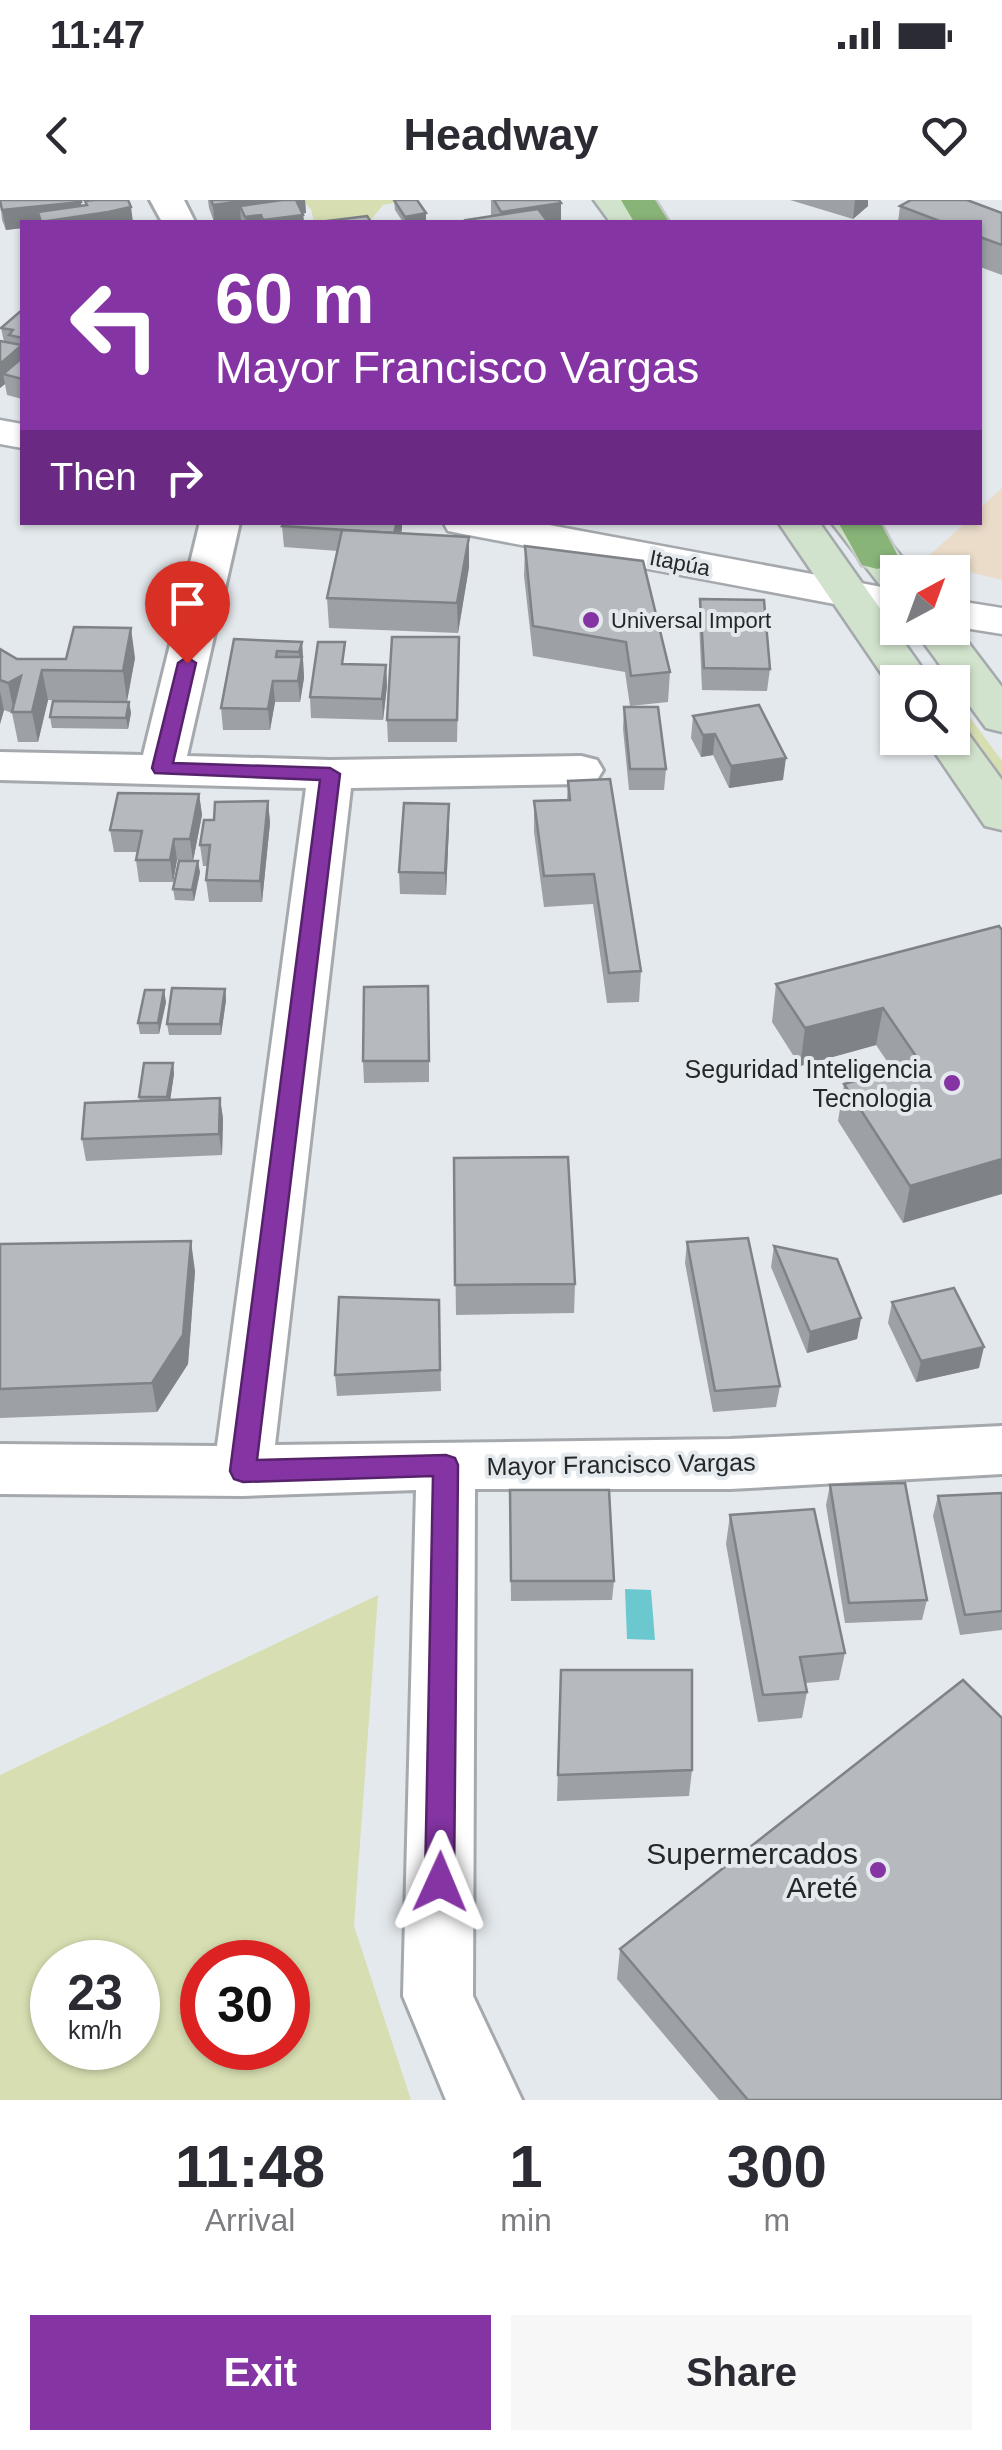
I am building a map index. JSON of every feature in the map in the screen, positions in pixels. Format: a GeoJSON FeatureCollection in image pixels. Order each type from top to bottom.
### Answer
{"type":"FeatureCollection","features":[{"type":"Feature","properties":{"kind":"main road"},"geometry":{"type":"LineString","coordinates":[[592,211],[621,220]]}},
{"type":"Feature","properties":{"kind":"main road"},"geometry":{"type":"LineString","coordinates":[[800,525],[898,665]]}},
{"type":"Feature","properties":{"kind":"main road"},"geometry":{"type":"LineString","coordinates":[[854,525],[878,553]]}},
{"type":"Feature","properties":{"kind":"main road"},"geometry":{"type":"LineString","coordinates":[[948,645],[1002,718]]}},
{"type":"Feature","properties":{"kind":"main road"},"geometry":{"type":"LineString","coordinates":[[960,755],[1002,815]]}},
{"type":"Feature","properties":{"kind":"street"},"geometry":{"type":"LineString","coordinates":[[162,768],[219,525]]}},
{"type":"Feature","properties":{"kind":"street","name":"Itapúa"},"geometry":{"type":"LineString","coordinates":[[479,525],[880,600]]}},
{"type":"Feature","properties":{"kind":"street"},"geometry":{"type":"LineString","coordinates":[[970,616],[1002,621]]}},
{"type":"Feature","properties":{"kind":"street"},"geometry":{"type":"LineString","coordinates":[[0,766],[330,774],[581,770]]}},
{"type":"Feature","properties":{"kind":"street"},"geometry":{"type":"LineString","coordinates":[[243,1471],[330,774]]}},
{"type":"Feature","properties":{"kind":"street","name":"Mayor Francisco Vargas"},"geometry":{"type":"LineString","coordinates":[[0,1469],[243,1471],[446,1465],[730,1464],[1002,1450]]}},
{"type":"Feature","properties":{"kind":"street"},"geometry":{"type":"LineString","coordinates":[[446,1465],[438,1996],[462,2057],[486,2100]]}},
{"type":"Feature","properties":{"kind":"shaded area"},"geometry":{"type":"Polygon","coordinates":[[[1002,488],[1002,580],[970,572],[970,555],[930,555],[963,525],[982,525],[982,506],[1002,488]]]}},
{"type":"Feature","properties":{"kind":"green space"},"geometry":{"type":"Polygon","coordinates":[[[302,200],[411,200],[383,205],[371,220],[314,220],[311,209],[302,200]]]}},
{"type":"Feature","properties":{"kind":"green space"},"geometry":{"type":"Polygon","coordinates":[[[970,717],[1002,761],[1002,784],[970,739],[970,717]]]}},
{"type":"Feature","properties":{"kind":"green space"},"geometry":{"type":"Polygon","coordinates":[[[378,1595],[354,1926],[411,2100],[0,2100],[0,1775],[378,1595]]]}},
{"type":"Feature","properties":{"kind":"water"},"geometry":{"type":"Polygon","coordinates":[[[625,1589],[651,1590],[655,1640],[627,1639],[625,1589]]]}},
{"type":"Feature","properties":{"kind":"building"},"geometry":{"type":"Polygon","coordinates":[[[0,200],[80,200],[81,202],[2,210],[0,200]]]}},
{"type":"Feature","properties":{"kind":"building"},"geometry":{"type":"Polygon","coordinates":[[[128,200],[131,207],[40,220],[38,212],[87,205],[85,201],[128,200]]]}},
{"type":"Feature","properties":{"kind":"building"},"geometry":{"type":"Polygon","coordinates":[[[211,200],[251,200],[213,205],[211,200]]]}},
{"type":"Feature","properties":{"kind":"building"},"geometry":{"type":"Polygon","coordinates":[[[296,200],[303,215],[263,220],[261,215],[245,217],[240,206],[296,200]]]}},
{"type":"Feature","properties":{"kind":"building"},"geometry":{"type":"Polygon","coordinates":[[[394,200],[417,200],[426,213],[405,217],[394,200]]]}},
{"type":"Feature","properties":{"kind":"building"},"geometry":{"type":"Polygon","coordinates":[[[494,200],[559,200],[561,203],[501,212],[494,200]]]}},
{"type":"Feature","properties":{"kind":"building"},"geometry":{"type":"Polygon","coordinates":[[[911,200],[967,200],[1002,213],[1002,245],[982,238],[982,220],[937,220],[900,206],[911,200]]]}},
{"type":"Feature","properties":{"kind":"building"},"geometry":{"type":"Polygon","coordinates":[[[538,209],[546,220],[466,220],[538,209]]]}},
{"type":"Feature","properties":{"kind":"building"},"geometry":{"type":"Polygon","coordinates":[[[367,216],[370,220],[335,220],[367,216]]]}},
{"type":"Feature","properties":{"kind":"building"},"geometry":{"type":"Polygon","coordinates":[[[20,312],[20,338],[9,335],[13,330],[1,328],[20,312]]]}},
{"type":"Feature","properties":{"kind":"building"},"geometry":{"type":"Polygon","coordinates":[[[0,341],[20,345],[20,347],[0,364],[0,341]]]}},
{"type":"Feature","properties":{"kind":"building"},"geometry":{"type":"Polygon","coordinates":[[[20,360],[20,378],[3,374],[20,360]]]}},
{"type":"Feature","properties":{"kind":"building"},"geometry":{"type":"Polygon","coordinates":[[[282,525],[396,525],[394,533],[282,525]]]}},
{"type":"Feature","properties":{"kind":"building"},"geometry":{"type":"Polygon","coordinates":[[[342,530],[469,537],[457,603],[327,598],[342,530]]]}},
{"type":"Feature","properties":{"kind":"building"},"geometry":{"type":"Polygon","coordinates":[[[525,546],[643,561],[670,672],[631,676],[626,642],[533,626],[525,546]]]}},
{"type":"Feature","properties":{"kind":"building"},"geometry":{"type":"Polygon","coordinates":[[[700,599],[764,600],[770,669],[704,668],[700,599]]]}},
{"type":"Feature","properties":{"kind":"building"},"geometry":{"type":"Polygon","coordinates":[[[74,627],[131,628],[123,671],[42,670],[32,712],[12,712],[21,676],[8,683],[0,680],[0,649],[17,659],[66,659],[74,627]]]}},
{"type":"Feature","properties":{"kind":"building"},"geometry":{"type":"Polygon","coordinates":[[[392,637],[459,637],[457,720],[387,720],[392,637]]]}},
{"type":"Feature","properties":{"kind":"building"},"geometry":{"type":"Polygon","coordinates":[[[234,639],[302,642],[299,652],[277,651],[276,657],[302,657],[298,681],[273,681],[268,709],[221,708],[234,639]]]}},
{"type":"Feature","properties":{"kind":"building"},"geometry":{"type":"Polygon","coordinates":[[[318,642],[345,642],[342,664],[386,665],[382,699],[310,697],[318,642]]]}},
{"type":"Feature","properties":{"kind":"building"},"geometry":{"type":"Polygon","coordinates":[[[53,701],[129,702],[126,718],[50,717],[53,701]]]}},
{"type":"Feature","properties":{"kind":"building"},"geometry":{"type":"Polygon","coordinates":[[[759,705],[786,758],[731,766],[715,734],[703,735],[693,716],[759,705]]]}},
{"type":"Feature","properties":{"kind":"building"},"geometry":{"type":"Polygon","coordinates":[[[624,707],[658,707],[666,769],[630,769],[624,707]]]}},
{"type":"Feature","properties":{"kind":"building"},"geometry":{"type":"Polygon","coordinates":[[[610,779],[641,971],[609,973],[594,874],[544,876],[534,801],[570,800],[568,781],[610,779]]]}},
{"type":"Feature","properties":{"kind":"building"},"geometry":{"type":"Polygon","coordinates":[[[118,793],[199,794],[190,839],[174,839],[170,860],[136,860],[142,831],[110,830],[118,793]]]}},
{"type":"Feature","properties":{"kind":"building"},"geometry":{"type":"Polygon","coordinates":[[[268,801],[260,881],[206,880],[210,845],[200,845],[204,820],[214,820],[215,802],[268,801]]]}},
{"type":"Feature","properties":{"kind":"building"},"geometry":{"type":"Polygon","coordinates":[[[404,803],[449,804],[445,873],[399,872],[404,803]]]}},
{"type":"Feature","properties":{"kind":"building"},"geometry":{"type":"Polygon","coordinates":[[[179,861],[198,861],[192,890],[173,889],[179,861]]]}},
{"type":"Feature","properties":{"kind":"building","name":"Seguridad Inteligencia Tecnologia"},"geometry":{"type":"Polygon","coordinates":[[[999,926],[1002,1159],[910,1186],[844,1084],[920,1062],[883,1008],[805,1028],[776,984],[999,926]]]}},
{"type":"Feature","properties":{"kind":"building"},"geometry":{"type":"Polygon","coordinates":[[[428,986],[429,1061],[363,1061],[364,987],[428,986]]]}},
{"type":"Feature","properties":{"kind":"building"},"geometry":{"type":"Polygon","coordinates":[[[172,988],[225,989],[220,1024],[167,1024],[172,988]]]}},
{"type":"Feature","properties":{"kind":"building"},"geometry":{"type":"Polygon","coordinates":[[[145,990],[164,990],[158,1023],[138,1023],[145,990]]]}},
{"type":"Feature","properties":{"kind":"building"},"geometry":{"type":"Polygon","coordinates":[[[144,1063],[173,1063],[167,1097],[139,1097],[144,1063]]]}},
{"type":"Feature","properties":{"kind":"building"},"geometry":{"type":"Polygon","coordinates":[[[220,1098],[219,1134],[82,1139],[85,1103],[220,1098]]]}},
{"type":"Feature","properties":{"kind":"building"},"geometry":{"type":"Polygon","coordinates":[[[568,1157],[575,1284],[455,1285],[454,1158],[568,1157]]]}},
{"type":"Feature","properties":{"kind":"building"},"geometry":{"type":"Polygon","coordinates":[[[748,1238],[780,1386],[715,1391],[687,1242],[748,1238]]]}},
{"type":"Feature","properties":{"kind":"building"},"geometry":{"type":"Polygon","coordinates":[[[191,1241],[183,1335],[152,1383],[0,1389],[0,1244],[191,1241]]]}},
{"type":"Feature","properties":{"kind":"building"},"geometry":{"type":"Polygon","coordinates":[[[774,1246],[837,1259],[861,1318],[810,1332],[774,1246]]]}},
{"type":"Feature","properties":{"kind":"building"},"geometry":{"type":"Polygon","coordinates":[[[954,1288],[984,1347],[921,1361],[892,1302],[954,1288]]]}},
{"type":"Feature","properties":{"kind":"building"},"geometry":{"type":"Polygon","coordinates":[[[339,1297],[439,1300],[440,1370],[335,1375],[339,1297]]]}},
{"type":"Feature","properties":{"kind":"building"},"geometry":{"type":"Polygon","coordinates":[[[905,1483],[927,1600],[849,1603],[830,1485],[905,1483]]]}},
{"type":"Feature","properties":{"kind":"building"},"geometry":{"type":"Polygon","coordinates":[[[510,1490],[609,1490],[614,1581],[511,1581],[510,1490]]]}},
{"type":"Feature","properties":{"kind":"building"},"geometry":{"type":"Polygon","coordinates":[[[1002,1493],[1002,1611],[965,1615],[938,1496],[1002,1493]]]}},
{"type":"Feature","properties":{"kind":"building"},"geometry":{"type":"Polygon","coordinates":[[[814,1509],[845,1653],[800,1657],[807,1692],[763,1695],[730,1515],[814,1509]]]}},
{"type":"Feature","properties":{"kind":"building"},"geometry":{"type":"Polygon","coordinates":[[[561,1670],[692,1670],[692,1770],[558,1775],[561,1670]]]}},
{"type":"Feature","properties":{"kind":"building","name":"Supermercados Areté"},"geometry":{"type":"Polygon","coordinates":[[[963,1680],[1002,1718],[1002,2100],[748,2100],[620,1949],[963,1680]]]}},
{"type":"Feature","properties":{"kind":"place","name":"Universal Import"},"geometry":{"type":"Point","coordinates":[591,620]}},
{"type":"Feature","properties":{"kind":"place","name":"Seguridad Inteligencia Tecnologia"},"geometry":{"type":"Point","coordinates":[952,1083]}},
{"type":"Feature","properties":{"kind":"place","name":"Supermercados Areté"},"geometry":{"type":"Point","coordinates":[878,1870]}},
{"type":"Feature","properties":{"kind":"route"},"geometry":{"type":"LineString","coordinates":[[187,663],[162,768],[330,774],[243,1471],[446,1465],[440,1882]]}}]}
